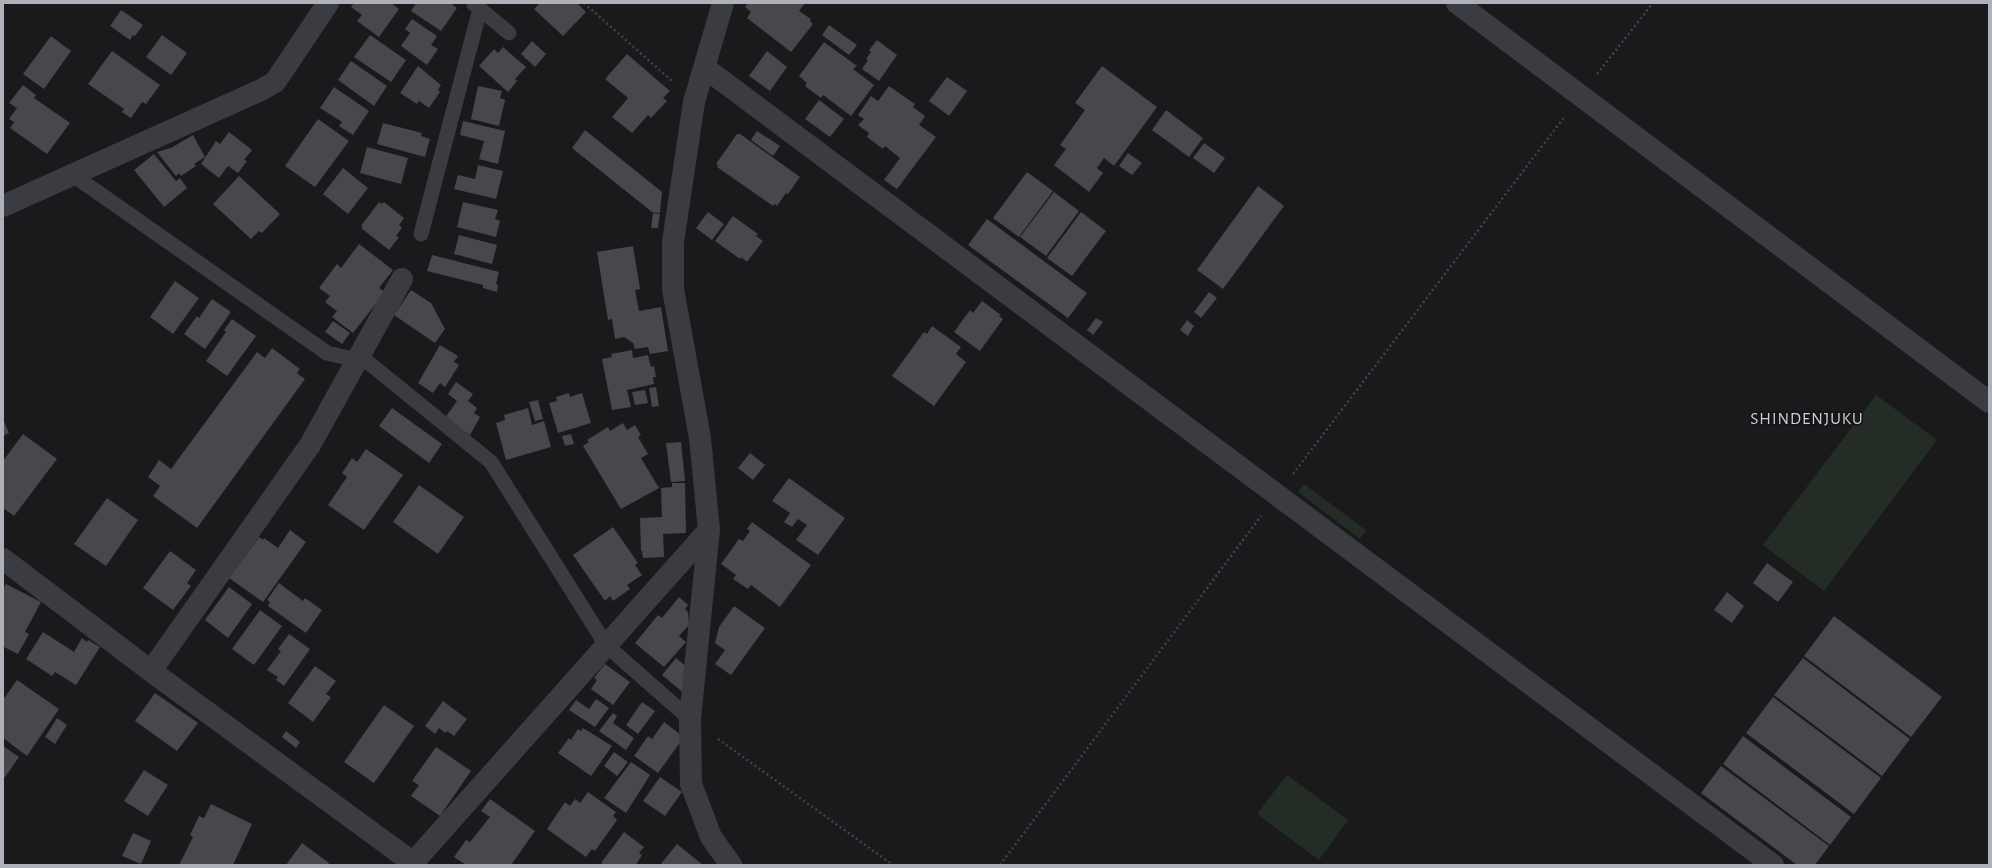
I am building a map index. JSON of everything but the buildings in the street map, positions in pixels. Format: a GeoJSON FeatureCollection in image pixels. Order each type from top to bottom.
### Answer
{"type":"FeatureCollection","features":[{"type":"Feature","properties":{"kind":"street"},"geometry":{"type":"LineString","coordinates":[[3,206],[261,90],[275,82],[328,3]]}},
{"type":"Feature","properties":{"kind":"street"},"geometry":{"type":"LineString","coordinates":[[724,3],[694,102],[673,242],[672,289],[700,438],[709,530],[690,719],[691,784],[711,838],[731,865]]}},
{"type":"Feature","properties":{"kind":"street"},"geometry":{"type":"LineString","coordinates":[[1458,3],[1989,402]]}},
{"type":"Feature","properties":{"kind":"street"},"geometry":{"type":"LineString","coordinates":[[705,68],[1773,865]]}},
{"type":"Feature","properties":{"kind":"street"},"geometry":{"type":"LineString","coordinates":[[150,671],[310,444],[402,279]]}},
{"type":"Feature","properties":{"kind":"street"},"geometry":{"type":"LineString","coordinates":[[3,559],[150,671],[414,864],[709,530]]}},
{"type":"Feature","properties":{"kind":"lane"},"geometry":{"type":"LineString","coordinates":[[421,234],[477,6],[509,33]]}},
{"type":"Feature","properties":{"kind":"lane"},"geometry":{"type":"LineString","coordinates":[[73,175],[327,353],[370,363],[490,462],[606,645],[690,719]]}},
{"type":"Feature","properties":{"kind":"path"},"geometry":{"type":"LineString","coordinates":[[584,3],[694,102]]}},
{"type":"Feature","properties":{"kind":"path"},"geometry":{"type":"LineString","coordinates":[[1000,865],[1277,496],[1581,95],[1653,3]]}},
{"type":"Feature","properties":{"kind":"path"},"geometry":{"type":"LineString","coordinates":[[690,719],[893,865]]}},
{"type":"Feature","properties":{"kind":"shaded area"},"geometry":{"type":"Polygon","coordinates":[[[1876,395],[1937,440],[1824,591],[1763,545],[1876,395]]]}},
{"type":"Feature","properties":{"kind":"shaded area"},"geometry":{"type":"Polygon","coordinates":[[[1304,484],[1366,530],[1360,539],[1298,492],[1304,484]]]}},
{"type":"Feature","properties":{"kind":"shaded area"},"geometry":{"type":"Polygon","coordinates":[[[1287,775],[1348,820],[1319,860],[1257,814],[1287,775]]]}},
{"type":"Feature","properties":{"kind":"district","name":"SHINDENJUKU"},"geometry":{"type":"Point","coordinates":[1807,419]}}]}
